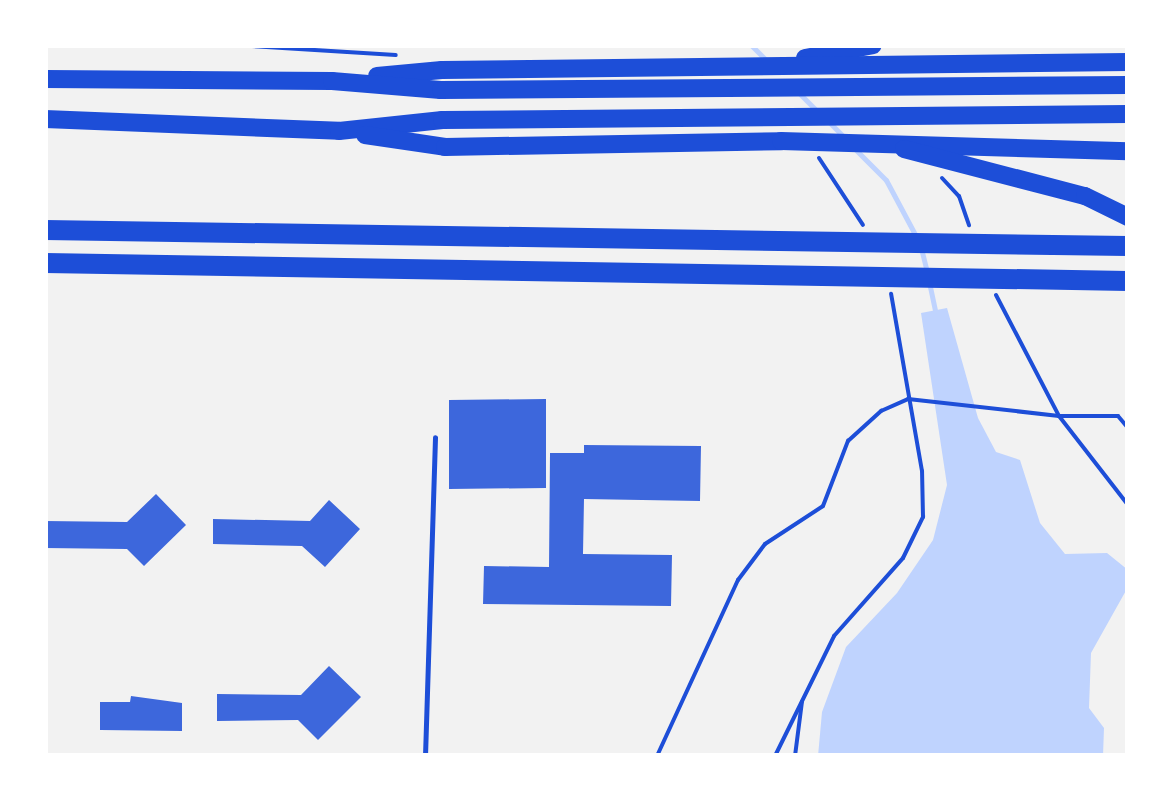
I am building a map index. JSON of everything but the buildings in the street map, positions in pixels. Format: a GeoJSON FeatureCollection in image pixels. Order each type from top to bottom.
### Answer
{"type":"FeatureCollection","features":[{"type":"Feature","properties":{"kind":"highway"},"geometry":{"type":"LineString","coordinates":[[778,64],[873,45]]}},
{"type":"Feature","properties":{"kind":"highway"},"geometry":{"type":"LineString","coordinates":[[332,81],[442,70],[1128,62]]}},
{"type":"Feature","properties":{"kind":"highway"},"geometry":{"type":"LineString","coordinates":[[45,79],[332,81],[441,90],[1128,85]]}},
{"type":"Feature","properties":{"kind":"highway"},"geometry":{"type":"LineString","coordinates":[[340,131],[442,120],[1128,114]]}},
{"type":"Feature","properties":{"kind":"highway"},"geometry":{"type":"LineString","coordinates":[[45,119],[340,131],[445,147],[882,143],[1085,196],[1128,217]]}},
{"type":"Feature","properties":{"kind":"highway"},"geometry":{"type":"LineString","coordinates":[[931,156],[1128,150]]}},
{"type":"Feature","properties":{"kind":"highway"},"geometry":{"type":"LineString","coordinates":[[45,230],[804,238],[1128,246]]}},
{"type":"Feature","properties":{"kind":"highway"},"geometry":{"type":"LineString","coordinates":[[45,264],[806,272],[1128,281]]}},
{"type":"Feature","properties":{"kind":"lane"},"geometry":{"type":"LineString","coordinates":[[425,756],[434,437]]}},
{"type":"Feature","properties":{"kind":"path"},"geometry":{"type":"LineString","coordinates":[[236,45],[413,55]]}},
{"type":"Feature","properties":{"kind":"path"},"geometry":{"type":"LineString","coordinates":[[812,150],[866,231]]}},
{"type":"Feature","properties":{"kind":"path"},"geometry":{"type":"LineString","coordinates":[[931,156],[958,196],[971,229]]}},
{"type":"Feature","properties":{"kind":"path"},"geometry":{"type":"LineString","coordinates":[[990,278],[1008,328],[1060,416],[1128,505]]}},
{"type":"Feature","properties":{"kind":"path"},"geometry":{"type":"LineString","coordinates":[[775,756],[834,636],[903,558],[923,517],[888,280]]}},
{"type":"Feature","properties":{"kind":"path"},"geometry":{"type":"LineString","coordinates":[[657,756],[751,562],[824,506],[858,427],[908,399],[1060,416],[1118,416],[1128,428]]}},
{"type":"Feature","properties":{"kind":"path"},"geometry":{"type":"LineString","coordinates":[[795,756],[803,697]]}},
{"type":"Feature","properties":{"kind":"water"},"geometry":{"type":"Polygon","coordinates":[[[947,308],[978,418],[996,452],[1020,460],[1040,523],[1065,554],[1107,553],[1128,570],[1128,587],[1091,653],[1089,708],[1104,728],[1103,756],[818,756],[822,712],[846,647],[897,593],[933,540],[947,485],[921,313],[947,308]]]}},
{"type":"Feature","properties":{"kind":"waterway"},"geometry":{"type":"LineString","coordinates":[[751,45],[767,61]]}},
{"type":"Feature","properties":{"kind":"waterway"},"geometry":{"type":"LineString","coordinates":[[799,93],[816,110]]}},
{"type":"Feature","properties":{"kind":"waterway"},"geometry":{"type":"LineString","coordinates":[[828,121],[845,138]]}},
{"type":"Feature","properties":{"kind":"waterway"},"geometry":{"type":"LineString","coordinates":[[856,150],[886,180],[917,238]]}},
{"type":"Feature","properties":{"kind":"waterway"},"geometry":{"type":"LineString","coordinates":[[921,248],[927,272]]}},
{"type":"Feature","properties":{"kind":"waterway"},"geometry":{"type":"LineString","coordinates":[[929,282],[935,310]]}}]}
